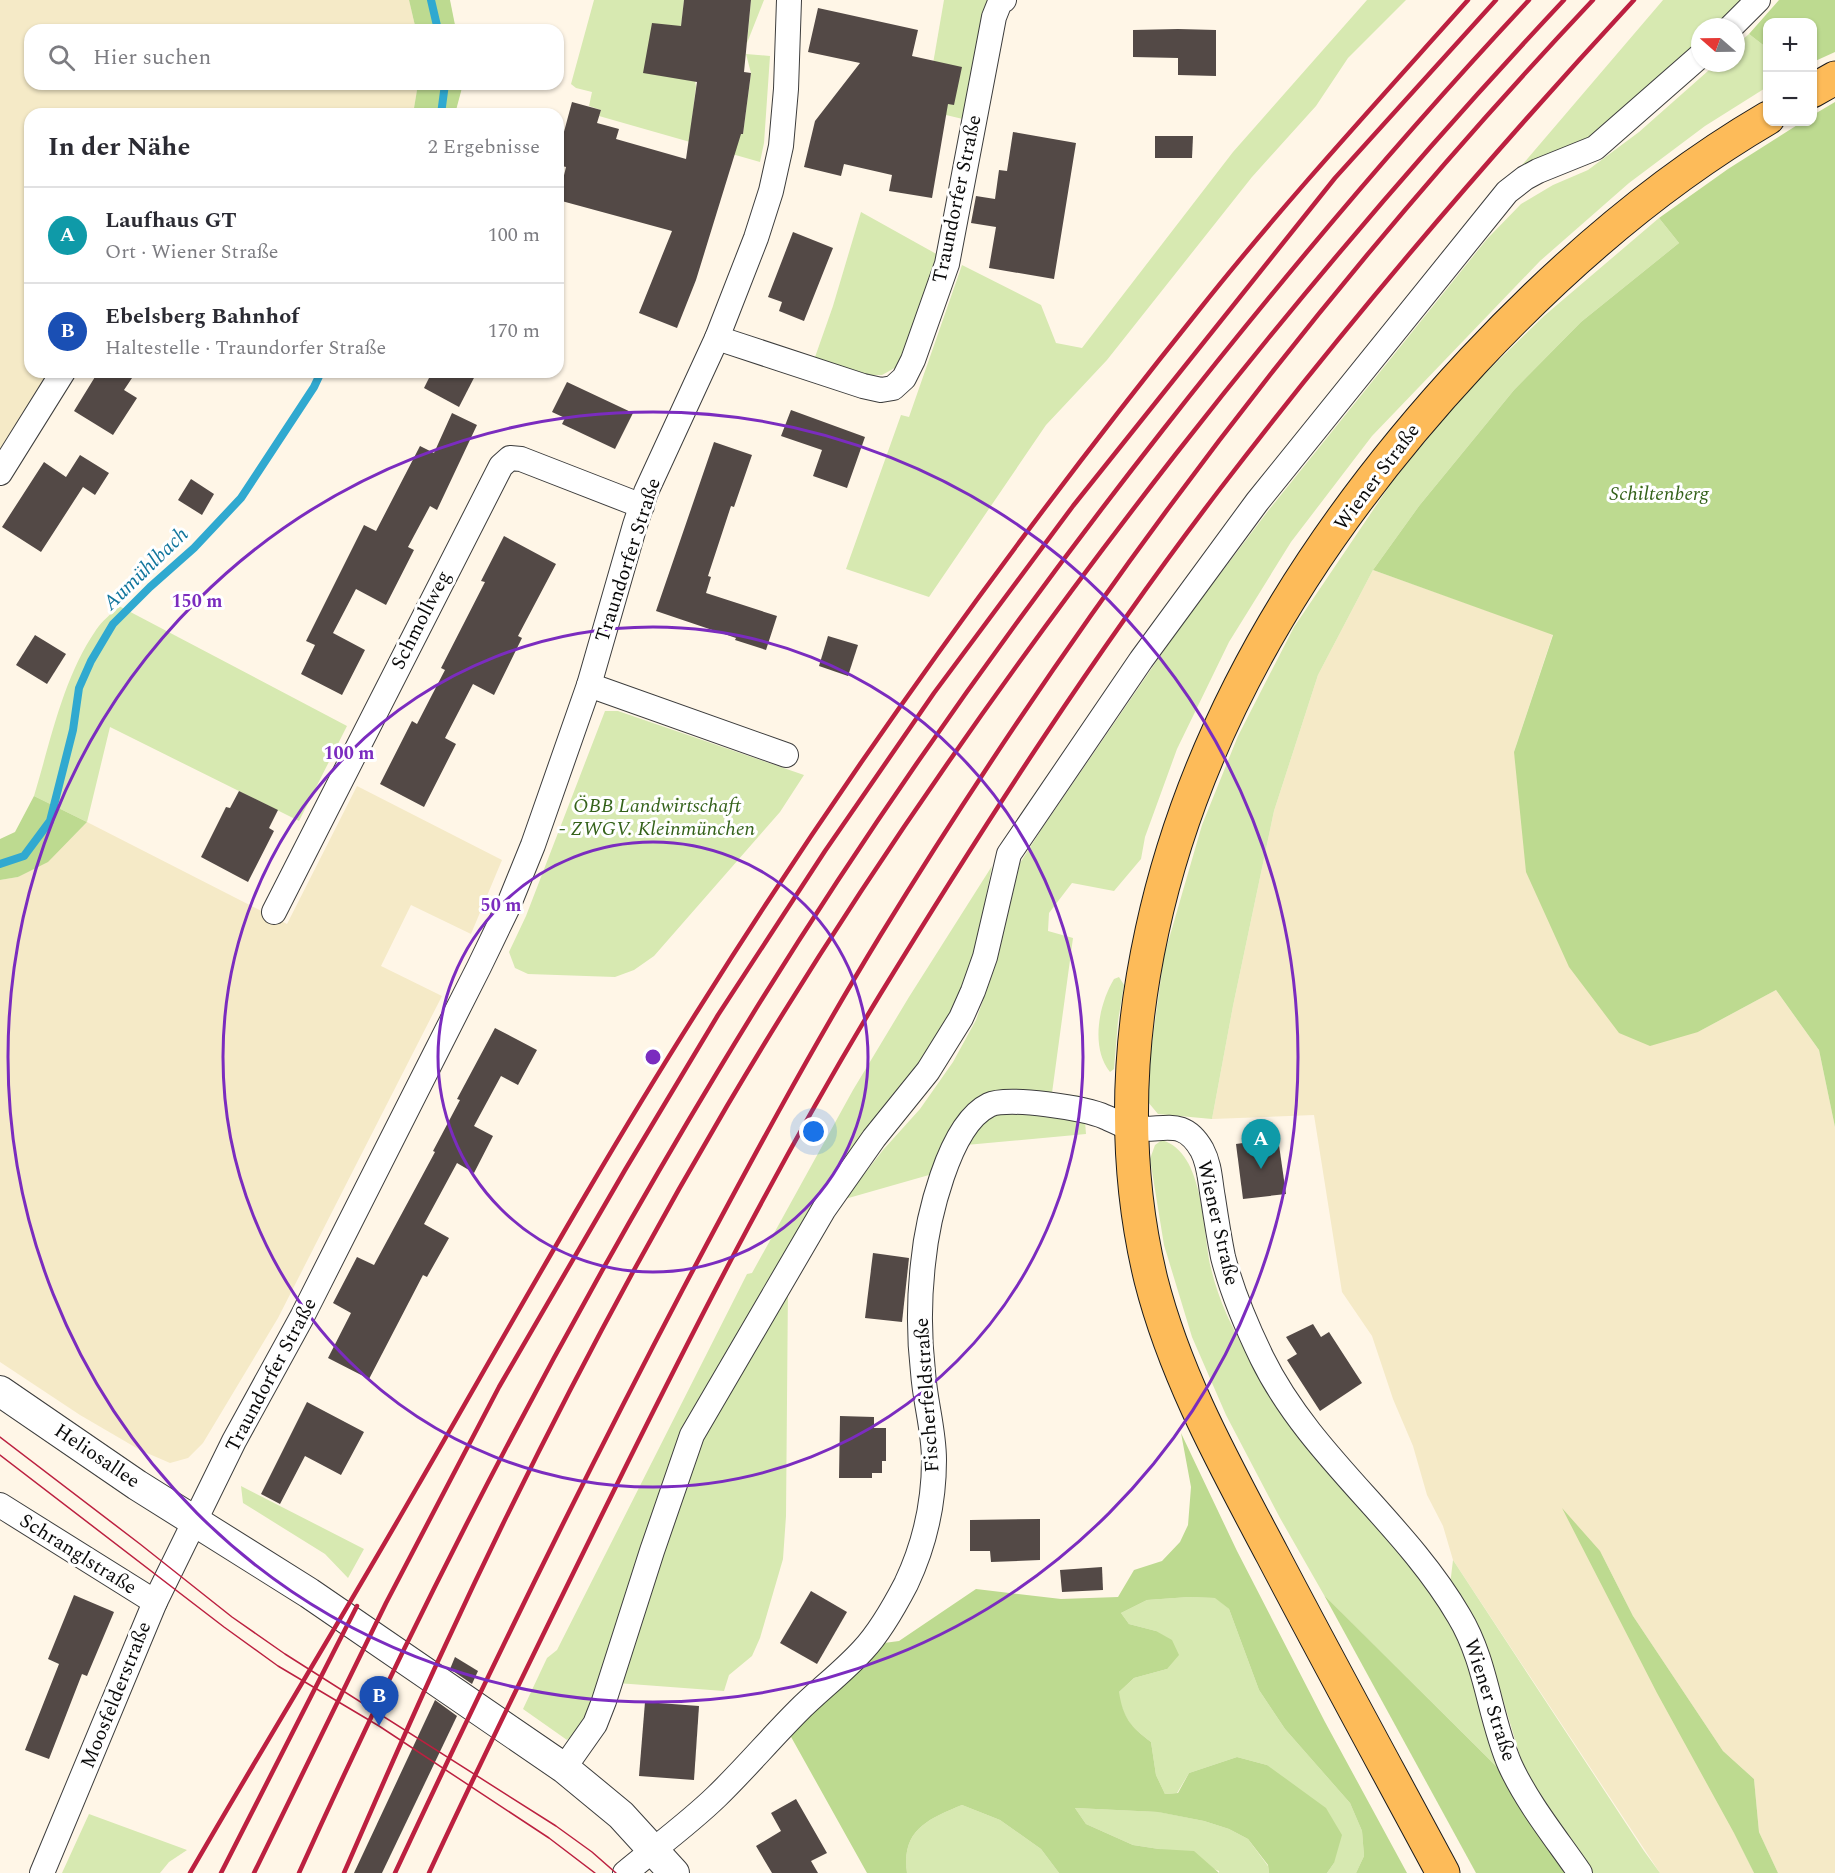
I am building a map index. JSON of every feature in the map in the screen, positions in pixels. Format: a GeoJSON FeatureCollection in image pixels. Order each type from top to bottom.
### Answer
{"type":"FeatureCollection","features":[{"type":"Feature","properties":{"kind":"main road"},"geometry":{"type":"LineString","coordinates":[[1817,88],[1835,78]]}},
{"type":"Feature","properties":{"kind":"main road","name":"Wiener Straße"},"geometry":{"type":"LineString","coordinates":[[1131,1128],[1135,1026],[1142,973],[1174,843],[1194,786],[1223,718],[1259,650],[1298,585],[1390,457],[1444,392],[1500,332],[1609,231],[1664,187],[1730,140],[1763,120]]}},
{"type":"Feature","properties":{"kind":"main road"},"geometry":{"type":"LineString","coordinates":[[1131,1128],[1134,1176],[1151,1278],[1168,1337],[1193,1401],[1341,1685],[1443,1873]]}},
{"type":"Feature","properties":{"kind":"street","name":"Traundorfer Straße"},"geometry":{"type":"LineString","coordinates":[[195,1520],[234,1441],[302,1317],[507,909],[533,845],[589,686],[642,506],[717,338],[756,238],[771,191],[781,146],[789,0]]}},
{"type":"Feature","properties":{"kind":"street","name":"Traundorfer Straße"},"geometry":{"type":"LineString","coordinates":[[717,338],[881,390],[893,388],[904,378],[913,360],[947,264],[994,17],[1000,2],[1004,0]]}},
{"type":"Feature","properties":{"kind":"street"},"geometry":{"type":"LineString","coordinates":[[1740,18],[1758,0]]}},
{"type":"Feature","properties":{"kind":"street"},"geometry":{"type":"LineString","coordinates":[[564,1768],[595,1724],[604,1701],[692,1436],[824,1209],[874,1138],[928,1071],[947,1043],[973,991],[985,957],[1009,854],[1028,824],[1141,660],[1257,502],[1507,192],[1531,174],[1595,148],[1691,64]]}},
{"type":"Feature","properties":{"kind":"street"},"geometry":{"type":"LineString","coordinates":[[0,473],[59,378]]}},
{"type":"Feature","properties":{"kind":"street","name":"Schmollweg"},"geometry":{"type":"LineString","coordinates":[[274,912],[501,466],[510,458],[521,459],[642,506]]}},
{"type":"Feature","properties":{"kind":"street"},"geometry":{"type":"LineString","coordinates":[[589,686],[786,755]]}},
{"type":"Feature","properties":{"kind":"street","name":"Fischerfeldstraße"},"geometry":{"type":"LineString","coordinates":[[625,1873],[715,1798],[813,1696],[865,1648],[887,1618],[906,1584],[921,1548],[933,1488],[934,1455],[931,1419],[923,1377],[921,1338],[923,1262],[932,1210],[948,1161],[962,1133],[978,1112],[995,1101],[1095,1112],[1131,1128]]}},
{"type":"Feature","properties":{"kind":"street","name":"Wiener Straße"},"geometry":{"type":"LineString","coordinates":[[1131,1128],[1171,1126],[1186,1132],[1202,1151],[1208,1166],[1224,1259],[1235,1296],[1263,1360],[1282,1395],[1302,1422],[1425,1567],[1460,1617],[1473,1642],[1483,1671],[1509,1762],[1522,1788],[1580,1873]]}},
{"type":"Feature","properties":{"kind":"street","name":"Heliosallee"},"geometry":{"type":"LineString","coordinates":[[0,1391],[137,1485],[195,1520]]}},
{"type":"Feature","properties":{"kind":"street","name":"Schranglstraße"},"geometry":{"type":"LineString","coordinates":[[0,1505],[155,1602]]}},
{"type":"Feature","properties":{"kind":"street"},"geometry":{"type":"LineString","coordinates":[[195,1520],[319,1600],[564,1768],[621,1815],[674,1873]]}},
{"type":"Feature","properties":{"kind":"street","name":"Moosfelderstraße"},"geometry":{"type":"LineString","coordinates":[[42,1873],[155,1602],[195,1520]]}},
{"type":"Feature","properties":{"kind":"shaded area"},"geometry":{"type":"Polygon","coordinates":[[[0,0],[409,0],[415,24],[24,24],[24,90],[417,90],[414,108],[24,108],[24,378],[48,378],[0,455],[0,0]]]}},
{"type":"Feature","properties":{"kind":"shaded area"},"geometry":{"type":"Polygon","coordinates":[[[1373,570],[1553,634],[1514,752],[1698,1032],[1776,990],[1819,1050],[1835,1127],[1835,1873],[1778,1873],[1759,1832],[1754,1779],[1723,1751],[1633,1616],[1600,1551],[1754,1873],[1660,1873],[1453,1560],[1443,1526],[1427,1495],[1413,1446],[1393,1399],[1372,1336],[1342,1292],[1314,1115],[1212,1119],[1274,811],[1318,675],[1373,570]]]}},
{"type":"Feature","properties":{"kind":"shaded area"},"geometry":{"type":"Polygon","coordinates":[[[357,786],[502,860],[471,934],[411,905],[381,966],[442,996],[278,1318],[203,1443],[188,1458],[170,1463],[140,1450],[80,1415],[0,1362],[0,880],[18,877],[69,840],[87,822],[287,924],[357,786]]]}},
{"type":"Feature","properties":{"kind":"green space"},"geometry":{"type":"Polygon","coordinates":[[[409,0],[450,0],[455,24],[415,24],[409,0]]]}},
{"type":"Feature","properties":{"kind":"green space"},"geometry":{"type":"Polygon","coordinates":[[[594,0],[684,0],[680,37],[692,62],[696,87],[691,127],[743,134],[751,73],[746,54],[770,56],[764,143],[760,162],[599,116],[601,110],[589,106],[592,92],[576,88],[571,84],[594,0]]]}},
{"type":"Feature","properties":{"kind":"green space"},"geometry":{"type":"Polygon","coordinates":[[[751,0],[764,0],[747,43],[751,0]]]}},
{"type":"Feature","properties":{"kind":"green space"},"geometry":{"type":"Polygon","coordinates":[[[944,0],[990,0],[967,120],[925,110],[944,0]]]}},
{"type":"Feature","properties":{"kind":"green space"},"geometry":{"type":"Polygon","coordinates":[[[1367,0],[1406,0],[1348,58],[1316,106],[1252,177],[1107,360],[1046,425],[929,597],[846,569],[901,415],[909,417],[962,265],[1041,305],[1056,343],[1082,348],[1233,152],[1367,0]]]}},
{"type":"Feature","properties":{"kind":"green space"},"geometry":{"type":"Polygon","coordinates":[[[1663,0],[1743,0],[1725,18],[1691,18],[1691,52],[1618,121],[1585,144],[1516,172],[1663,0]]]}},
{"type":"Feature","properties":{"kind":"green space"},"geometry":{"type":"Polygon","coordinates":[[[1779,0],[1835,0],[1835,52],[1817,60],[1817,18],[1763,18],[1779,0]]]}},
{"type":"Feature","properties":{"kind":"green space"},"geometry":{"type":"Polygon","coordinates":[[[1763,18],[1763,45],[1749,34],[1763,18]]]}},
{"type":"Feature","properties":{"kind":"green space"},"geometry":{"type":"Polygon","coordinates":[[[1749,34],[1763,45],[1763,90],[1705,126],[1629,183],[1540,261],[1372,436],[1291,542],[1229,642],[1177,749],[1145,837],[1141,859],[1114,891],[1072,883],[1049,913],[1048,931],[1073,938],[1052,1093],[1083,1096],[1086,1134],[966,1145],[936,1173],[845,1199],[883,1150],[920,1109],[953,1062],[976,1020],[997,961],[1020,863],[1180,627],[1268,511],[1487,239],[1521,204],[1553,185],[1588,170],[1639,132],[1707,72],[1745,72],[1745,37],[1749,34]]]}},
{"type":"Feature","properties":{"kind":"green space"},"geometry":{"type":"Polygon","coordinates":[[[417,90],[461,90],[457,108],[414,108],[417,90]]]}},
{"type":"Feature","properties":{"kind":"green space","name":"Schiltenberg"},"geometry":{"type":"Polygon","coordinates":[[[1835,102],[1835,1127],[1819,1050],[1776,990],[1698,1032],[1650,1046],[1619,1033],[1569,967],[1526,872],[1514,752],[1553,635],[1373,570],[1419,506],[1514,390],[1581,322],[1679,243],[1659,218],[1728,169],[1796,126],[1817,126],[1817,113],[1835,102]]]}},
{"type":"Feature","properties":{"kind":"green space"},"geometry":{"type":"Polygon","coordinates":[[[861,212],[940,256],[900,365],[882,375],[858,375],[814,360],[861,212]]]}},
{"type":"Feature","properties":{"kind":"green space"},"geometry":{"type":"Polygon","coordinates":[[[1659,218],[1679,243],[1581,322],[1514,390],[1419,506],[1373,570],[1318,675],[1274,811],[1212,1119],[1158,1114],[1148,1102],[1151,1050],[1164,956],[1202,825],[1238,736],[1294,627],[1392,482],[1464,394],[1544,316],[1659,218]]]}},
{"type":"Feature","properties":{"kind":"green space"},"geometry":{"type":"Polygon","coordinates":[[[119,606],[347,726],[299,821],[110,727],[87,822],[34,796],[59,710],[75,668],[96,630],[119,606]]]}},
{"type":"Feature","properties":{"kind":"green space","name":"ÖBB Landwirtschaft - ZWGV. Kleinmünchen"},"geometry":{"type":"Polygon","coordinates":[[[605,711],[618,711],[804,775],[780,812],[654,956],[634,970],[615,977],[528,974],[515,968],[509,952],[526,916],[605,711]]]}},
{"type":"Feature","properties":{"kind":"green space"},"geometry":{"type":"Polygon","coordinates":[[[34,796],[87,822],[48,862],[18,877],[0,880],[0,839],[15,832],[34,796]]]}},
{"type":"Feature","properties":{"kind":"green space"},"geometry":{"type":"Polygon","coordinates":[[[992,866],[976,948],[958,1002],[924,1057],[816,1201],[635,1574],[586,1717],[567,1740],[523,1709],[547,1658],[557,1650],[747,1274],[752,1273],[853,1090],[992,866]]]}},
{"type":"Feature","properties":{"kind":"green space"},"geometry":{"type":"Polygon","coordinates":[[[1119,977],[1124,985],[1114,1069],[1110,1072],[1100,1050],[1099,1026],[1104,1001],[1114,979],[1119,977]]]}},
{"type":"Feature","properties":{"kind":"green space"},"geometry":{"type":"Polygon","coordinates":[[[1162,1140],[1176,1148],[1187,1160],[1194,1176],[1217,1291],[1248,1355],[1299,1428],[1426,1582],[1453,1621],[1469,1656],[1501,1771],[1324,1595],[1280,1518],[1226,1415],[1192,1337],[1164,1245],[1150,1159],[1155,1145],[1162,1140]]]}},
{"type":"Feature","properties":{"kind":"green space"},"geometry":{"type":"Polygon","coordinates":[[[788,1285],[786,1516],[783,1559],[760,1638],[752,1656],[729,1675],[724,1691],[617,1683],[701,1438],[788,1285]]]}},
{"type":"Feature","properties":{"kind":"green space"},"geometry":{"type":"Polygon","coordinates":[[[1181,1433],[1237,1551],[1325,1722],[1407,1873],[1356,1873],[1364,1856],[1362,1831],[1350,1803],[1285,1729],[1259,1690],[1229,1609],[1215,1598],[1189,1597],[1147,1600],[1121,1613],[1129,1624],[1156,1631],[1172,1640],[1179,1655],[1167,1669],[1134,1678],[1119,1692],[1129,1721],[1151,1742],[1156,1775],[1165,1794],[1178,1793],[1189,1773],[1237,1757],[1267,1765],[1326,1808],[1342,1835],[1334,1863],[1327,1873],[1269,1873],[1268,1865],[1248,1839],[1229,1829],[1204,1821],[1158,1812],[1075,1808],[1086,1824],[1133,1845],[1194,1851],[1219,1873],[1059,1873],[1041,1849],[1000,1820],[962,1805],[928,1821],[913,1836],[906,1858],[907,1873],[867,1873],[790,1735],[884,1643],[899,1641],[976,1589],[1061,1599],[1118,1597],[1134,1570],[1162,1561],[1180,1542],[1188,1525],[1191,1487],[1181,1433]]]}},
{"type":"Feature","properties":{"kind":"green space"},"geometry":{"type":"Polygon","coordinates":[[[241,1486],[364,1549],[348,1578],[325,1554],[243,1503],[241,1486]]]}},
{"type":"Feature","properties":{"kind":"green space"},"geometry":{"type":"Polygon","coordinates":[[[1562,1508],[1600,1551],[1633,1616],[1723,1751],[1754,1779],[1759,1832],[1778,1873],[1754,1873],[1657,1693],[1562,1508]]]}},
{"type":"Feature","properties":{"kind":"green space"},"geometry":{"type":"Polygon","coordinates":[[[1453,1560],[1660,1873],[1592,1873],[1527,1779],[1497,1680],[1450,1585],[1453,1560]]]}},
{"type":"Feature","properties":{"kind":"green space"},"geometry":{"type":"Polygon","coordinates":[[[1324,1595],[1501,1771],[1570,1873],[1476,1873],[1324,1595]]]}},
{"type":"Feature","properties":{"kind":"green space"},"geometry":{"type":"Polygon","coordinates":[[[1216,1598],[1229,1609],[1259,1690],[1285,1729],[1350,1803],[1362,1831],[1364,1856],[1356,1873],[1327,1873],[1334,1863],[1267,1765],[1237,1757],[1189,1773],[1177,1793],[1165,1794],[1156,1775],[1151,1742],[1129,1721],[1122,1709],[1118,1693],[1134,1678],[1167,1669],[1156,1631],[1129,1624],[1121,1613],[1147,1600],[1216,1598]]]}},
{"type":"Feature","properties":{"kind":"green space"},"geometry":{"type":"Polygon","coordinates":[[[962,1805],[1000,1820],[1041,1849],[1059,1873],[907,1873],[908,1846],[919,1828],[938,1815],[962,1805]]]}},
{"type":"Feature","properties":{"kind":"green space"},"geometry":{"type":"Polygon","coordinates":[[[1075,1808],[1159,1812],[1204,1821],[1229,1829],[1248,1839],[1268,1866],[1269,1873],[1219,1873],[1219,1871],[1159,1849],[1133,1845],[1086,1824],[1075,1808]]]}},
{"type":"Feature","properties":{"kind":"green space"},"geometry":{"type":"Polygon","coordinates":[[[89,1814],[187,1850],[169,1862],[160,1873],[62,1873],[89,1814]]]}},
{"type":"Feature","properties":{"kind":"building"},"geometry":{"type":"Polygon","coordinates":[[[684,0],[751,0],[744,72],[751,73],[743,134],[741,134],[696,280],[677,328],[639,313],[672,231],[564,202],[566,167],[564,166],[564,132],[572,102],[601,110],[597,123],[619,129],[616,139],[686,159],[697,82],[643,73],[652,23],[681,26],[684,0]]]}},
{"type":"Feature","properties":{"kind":"building"},"geometry":{"type":"Polygon","coordinates":[[[818,8],[918,30],[912,56],[962,67],[954,105],[948,104],[932,198],[889,191],[892,175],[844,164],[841,176],[804,167],[815,121],[860,63],[808,52],[818,8]]]}},
{"type":"Feature","properties":{"kind":"building"},"geometry":{"type":"Polygon","coordinates":[[[1133,30],[1216,30],[1216,76],[1178,75],[1178,58],[1133,57],[1133,30]]]}},
{"type":"Feature","properties":{"kind":"building"},"geometry":{"type":"Polygon","coordinates":[[[1013,132],[1076,143],[1054,279],[989,268],[996,227],[971,223],[976,196],[995,199],[999,170],[1007,171],[1013,132]]]}},
{"type":"Feature","properties":{"kind":"building"},"geometry":{"type":"Polygon","coordinates":[[[1155,136],[1193,136],[1192,158],[1155,158],[1155,136]]]}},
{"type":"Feature","properties":{"kind":"building"},"geometry":{"type":"Polygon","coordinates":[[[793,232],[833,248],[804,321],[779,311],[782,302],[768,297],[793,232]]]}},
{"type":"Feature","properties":{"kind":"building"},"geometry":{"type":"Polygon","coordinates":[[[94,378],[132,378],[124,390],[137,398],[113,435],[74,411],[94,378]]]}},
{"type":"Feature","properties":{"kind":"building"},"geometry":{"type":"Polygon","coordinates":[[[429,378],[474,378],[459,407],[424,388],[429,378]]]}},
{"type":"Feature","properties":{"kind":"building"},"geometry":{"type":"Polygon","coordinates":[[[567,382],[633,413],[615,449],[562,424],[565,418],[552,412],[567,382]]]}},
{"type":"Feature","properties":{"kind":"building"},"geometry":{"type":"Polygon","coordinates":[[[791,410],[865,437],[847,488],[813,476],[822,450],[781,436],[791,410]]]}},
{"type":"Feature","properties":{"kind":"building"},"geometry":{"type":"Polygon","coordinates":[[[452,413],[477,425],[437,510],[430,506],[408,547],[414,550],[386,605],[356,589],[333,633],[365,650],[342,695],[301,674],[315,645],[306,641],[364,525],[376,531],[420,446],[434,453],[452,413]]]}},
{"type":"Feature","properties":{"kind":"building"},"geometry":{"type":"Polygon","coordinates":[[[714,442],[752,455],[734,507],[731,506],[708,576],[711,577],[706,593],[777,616],[766,650],[656,611],[714,442]]]}},
{"type":"Feature","properties":{"kind":"building"},"geometry":{"type":"Polygon","coordinates":[[[80,455],[109,473],[95,495],[83,487],[41,552],[2,527],[44,462],[66,477],[80,455]]]}},
{"type":"Feature","properties":{"kind":"building"},"geometry":{"type":"Polygon","coordinates":[[[191,479],[214,494],[202,515],[178,500],[191,479]]]}},
{"type":"Feature","properties":{"kind":"building"},"geometry":{"type":"Polygon","coordinates":[[[504,536],[556,564],[518,636],[522,638],[494,695],[473,684],[445,738],[456,744],[424,807],[380,784],[412,721],[417,724],[445,670],[441,668],[485,582],[481,581],[504,536]]]}},
{"type":"Feature","properties":{"kind":"building"},"geometry":{"type":"Polygon","coordinates":[[[35,635],[66,654],[47,684],[16,665],[35,635]]]}},
{"type":"Feature","properties":{"kind":"building"},"geometry":{"type":"Polygon","coordinates":[[[828,636],[858,645],[848,676],[819,666],[828,636]]]}},
{"type":"Feature","properties":{"kind":"building"},"geometry":{"type":"Polygon","coordinates":[[[239,791],[278,810],[269,828],[274,831],[248,882],[201,857],[226,807],[230,808],[239,791]]]}},
{"type":"Feature","properties":{"kind":"building"},"geometry":{"type":"Polygon","coordinates":[[[495,1028],[537,1050],[518,1085],[501,1076],[474,1126],[493,1136],[474,1173],[457,1163],[424,1224],[449,1238],[427,1277],[423,1275],[369,1379],[328,1358],[351,1313],[333,1303],[357,1257],[374,1265],[435,1152],[433,1151],[460,1100],[457,1099],[495,1028]]]}},
{"type":"Feature","properties":{"kind":"building"},"geometry":{"type":"Polygon","coordinates":[[[1278,1138],[1286,1194],[1243,1199],[1236,1144],[1278,1138]]]}},
{"type":"Feature","properties":{"kind":"building"},"geometry":{"type":"Polygon","coordinates":[[[873,1253],[909,1258],[902,1322],[865,1318],[873,1253]]]}},
{"type":"Feature","properties":{"kind":"building"},"geometry":{"type":"Polygon","coordinates":[[[1313,1324],[1321,1337],[1329,1332],[1362,1383],[1320,1411],[1287,1360],[1297,1354],[1286,1337],[1313,1324]]]}},
{"type":"Feature","properties":{"kind":"building"},"geometry":{"type":"Polygon","coordinates":[[[307,1402],[364,1432],[341,1475],[305,1456],[280,1504],[261,1494],[307,1402]]]}},
{"type":"Feature","properties":{"kind":"building"},"geometry":{"type":"Polygon","coordinates":[[[840,1416],[874,1417],[874,1428],[886,1428],[886,1461],[882,1461],[882,1473],[872,1473],[872,1478],[839,1478],[840,1416]]]}},
{"type":"Feature","properties":{"kind":"building"},"geometry":{"type":"Polygon","coordinates":[[[1040,1519],[1040,1560],[991,1562],[990,1551],[970,1551],[970,1520],[1040,1519]]]}},
{"type":"Feature","properties":{"kind":"building"},"geometry":{"type":"Polygon","coordinates":[[[1102,1567],[1103,1590],[1062,1592],[1060,1570],[1102,1567]]]}},
{"type":"Feature","properties":{"kind":"building"},"geometry":{"type":"Polygon","coordinates":[[[811,1591],[847,1612],[817,1664],[780,1643],[811,1591]]]}},
{"type":"Feature","properties":{"kind":"building"},"geometry":{"type":"Polygon","coordinates":[[[74,1595],[114,1612],[87,1676],[82,1674],[49,1759],[25,1750],[59,1664],[48,1659],[74,1595]]]}},
{"type":"Feature","properties":{"kind":"building"},"geometry":{"type":"Polygon","coordinates":[[[455,1657],[478,1671],[472,1684],[450,1669],[455,1657]]]}},
{"type":"Feature","properties":{"kind":"building"},"geometry":{"type":"Polygon","coordinates":[[[435,1700],[457,1716],[382,1873],[354,1873],[435,1700]]]}},
{"type":"Feature","properties":{"kind":"building"},"geometry":{"type":"Polygon","coordinates":[[[645,1702],[699,1706],[694,1780],[639,1776],[645,1702]]]}},
{"type":"Feature","properties":{"kind":"building"},"geometry":{"type":"Polygon","coordinates":[[[796,1799],[827,1853],[811,1861],[818,1873],[772,1873],[756,1846],[781,1831],[771,1813],[796,1799]]]}},
{"type":"Feature","properties":{"kind":"waterway","name":"Aumühlbach"},"geometry":{"type":"LineString","coordinates":[[431,0],[437,24]]}},
{"type":"Feature","properties":{"kind":"waterway","name":"Aumühlbach"},"geometry":{"type":"LineString","coordinates":[[442,108],[444,90]]}},
{"type":"Feature","properties":{"kind":"waterway","name":"Aumühlbach"},"geometry":{"type":"LineString","coordinates":[[0,864],[24,856],[50,821],[73,730],[79,688],[91,661],[113,624],[194,548],[241,498],[318,378]]}},
{"type":"Feature","properties":{"kind":"tram line"},"geometry":{"type":"LineString","coordinates":[[0,1437],[232,1617],[285,1654],[556,1826],[616,1873]]}},
{"type":"Feature","properties":{"kind":"tram line"},"geometry":{"type":"LineString","coordinates":[[0,1455],[278,1666],[379,1726],[549,1838],[595,1873]]}},
{"type":"Feature","properties":{"kind":"railway"},"geometry":{"type":"LineString","coordinates":[[190,1873],[627,1126],[758,917],[877,739],[939,651],[1067,479],[1199,310],[1331,153],[1468,0]]}},
{"type":"Feature","properties":{"kind":"railway"},"geometry":{"type":"LineString","coordinates":[[254,1873],[386,1603],[499,1387],[718,1015],[825,851],[934,693],[1073,506],[1335,178],[1496,0]]}},
{"type":"Feature","properties":{"kind":"railway"},"geometry":{"type":"LineString","coordinates":[[299,1873],[395,1668],[496,1466],[660,1169],[821,906],[875,824],[987,664],[1162,431],[1341,211],[1529,0]]}},
{"type":"Feature","properties":{"kind":"railway"},"geometry":{"type":"LineString","coordinates":[[344,1873],[477,1577],[544,1440],[615,1305],[727,1106],[778,1021],[885,855],[997,693],[1175,455],[1364,223],[1564,0]]}},
{"type":"Feature","properties":{"kind":"railway"},"geometry":{"type":"LineString","coordinates":[[395,1873],[572,1506],[707,1244],[829,1023],[880,936],[958,812],[1040,689],[1125,568],[1212,450],[1303,333],[1494,108],[1593,0]]}},
{"type":"Feature","properties":{"kind":"railway"},"geometry":{"type":"LineString","coordinates":[[429,1873],[501,1720],[625,1468],[748,1228],[813,1109],[881,993],[1002,800],[1130,611],[1269,426],[1421,240],[1634,0]]}},
{"type":"Feature","properties":{"kind":"railway"},"geometry":{"type":"LineString","coordinates":[[221,1873],[357,1606]]}},
{"type":"Feature","properties":{"kind":"place","name":"Laufhaus GT"},"geometry":{"type":"Point","coordinates":[1261,1169]}},
{"type":"Feature","properties":{"kind":"place","name":"Ebelsberg Bahnhof"},"geometry":{"type":"Point","coordinates":[379,1726]}}]}
